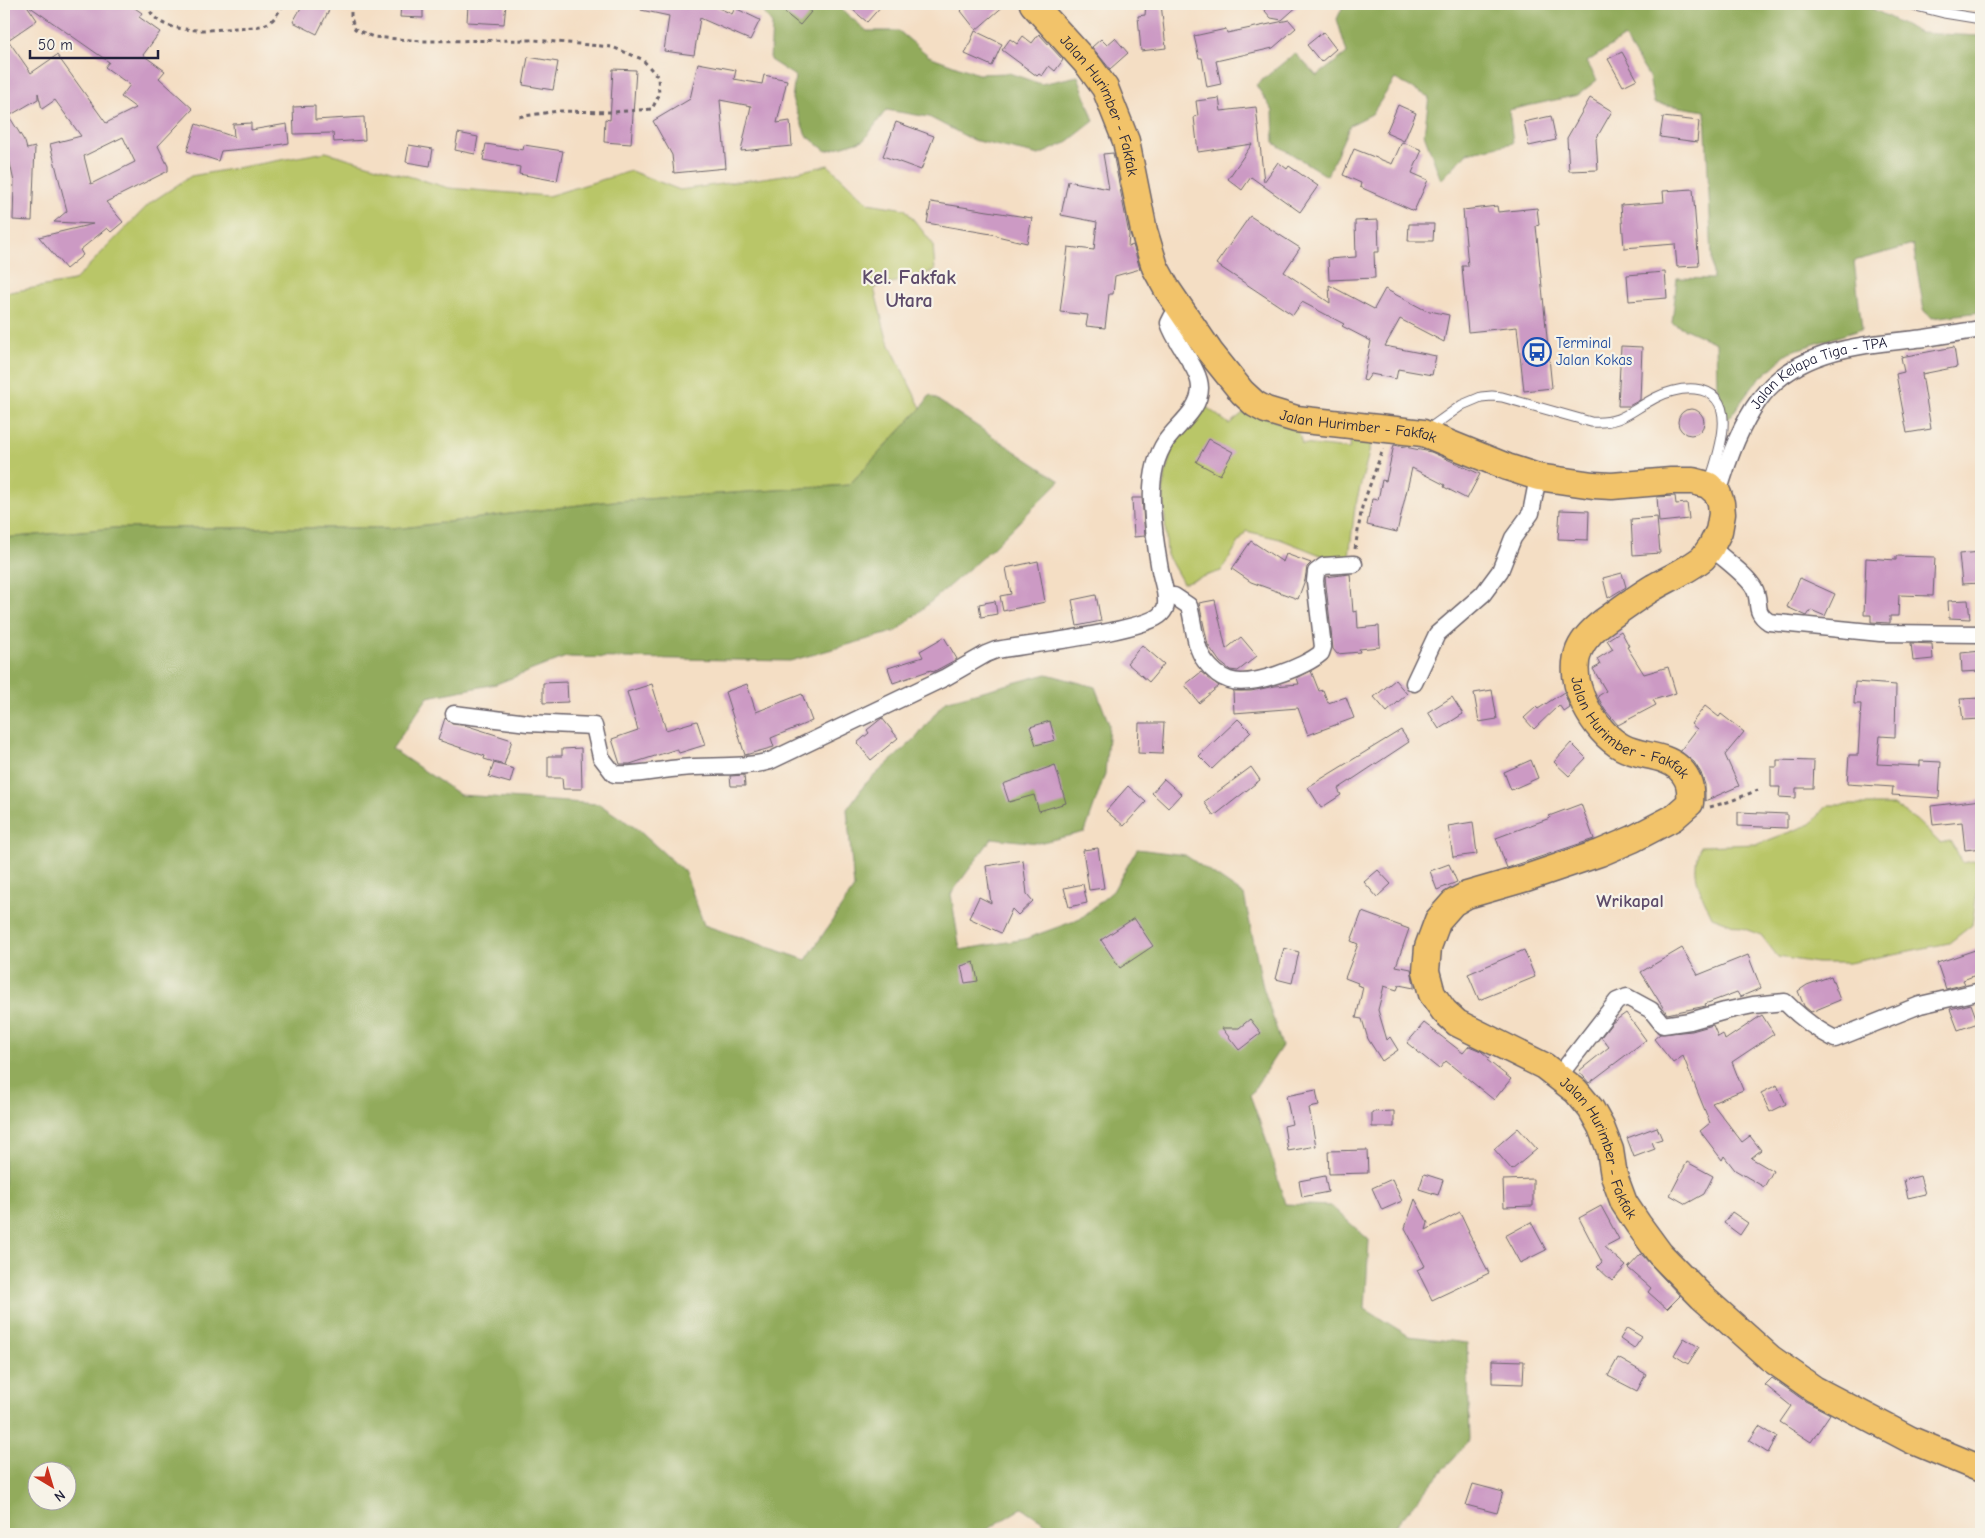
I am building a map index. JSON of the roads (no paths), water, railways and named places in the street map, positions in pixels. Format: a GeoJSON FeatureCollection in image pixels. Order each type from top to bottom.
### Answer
{"type":"FeatureCollection","features":[{"type":"Feature","properties":{"kind":"main road","name":"Jalan Hurimber - Fakfak"},"geometry":{"type":"LineString","coordinates":[[1033,4],[1089,66],[1105,88],[1126,141],[1144,231],[1155,267],[1166,288],[1210,352],[1242,392],[1266,410],[1296,419],[1423,433],[1507,467],[1538,477],[1612,486],[1693,481],[1713,489],[1721,503],[1721,521],[1711,548],[1694,565],[1654,587],[1605,620],[1584,640],[1577,658],[1576,677],[1581,695],[1586,708],[1604,735],[1624,748],[1668,761],[1678,768],[1688,780],[1691,791],[1690,803],[1673,818],[1633,839],[1600,853],[1462,897],[1445,910],[1438,920],[1428,947],[1426,960],[1428,985],[1435,1000],[1457,1023],[1544,1066],[1576,1091],[1601,1127],[1610,1150],[1614,1176],[1624,1202],[1638,1224],[1660,1254],[1702,1297],[1770,1358],[1814,1389],[1911,1440],[1981,1469]]}},
{"type":"Feature","properties":{"kind":"street"},"geometry":{"type":"LineString","coordinates":[[454,714],[528,723],[594,726],[601,757],[614,774],[642,773],[680,768],[752,766],[770,761],[946,677],[986,654],[1002,649],[1095,634],[1138,624],[1158,616],[1164,609],[1166,596],[1154,539],[1151,489],[1156,462],[1165,442],[1191,412],[1200,388],[1195,373],[1169,323],[1181,308]]}},
{"type":"Feature","properties":{"kind":"street","name":"Jalan Kelapa Tiga - TPA"},"geometry":{"type":"LineString","coordinates":[[1713,489],[1724,474],[1752,410],[1760,398],[1788,371],[1817,356],[1865,344],[1981,329]]}},
{"type":"Feature","properties":{"kind":"street"},"geometry":{"type":"LineString","coordinates":[[1414,683],[1437,634],[1450,620],[1483,594],[1500,571],[1513,538],[1531,513],[1538,477]]}},
{"type":"Feature","properties":{"kind":"street"},"geometry":{"type":"LineString","coordinates":[[1711,548],[1755,589],[1758,612],[1769,622],[1880,633],[1981,634]]}},
{"type":"Feature","properties":{"kind":"street"},"geometry":{"type":"LineString","coordinates":[[1166,596],[1174,596],[1189,606],[1200,652],[1206,663],[1217,673],[1232,681],[1266,679],[1321,653],[1323,647],[1315,581],[1316,572],[1324,566],[1354,564]]}},
{"type":"Feature","properties":{"kind":"street"},"geometry":{"type":"LineString","coordinates":[[1558,1077],[1618,1001],[1627,997],[1651,1010],[1663,1025],[1690,1022],[1725,1011],[1753,1005],[1785,1002],[1799,1016],[1819,1031],[1835,1039],[1920,1005],[1981,991]]}},
{"type":"Feature","properties":{"kind":"lane"},"geometry":{"type":"LineString","coordinates":[[1908,4],[1944,13],[1981,19]]}},
{"type":"Feature","properties":{"kind":"lane"},"geometry":{"type":"LineString","coordinates":[[1423,433],[1462,405],[1487,396],[1502,397],[1591,422],[1605,423],[1621,418],[1654,398],[1676,390],[1700,390],[1709,392],[1715,398],[1722,409],[1724,419],[1713,489]]}},
{"type":"Feature","properties":{"kind":"place","name":"Terminal Jalan Kokas"},"geometry":{"type":"Point","coordinates":[1537,352]}},
{"type":"Feature","properties":{"kind":"district","name":"Kel. Fakfak Utara"},"geometry":{"type":"Point","coordinates":[909,288]}},
{"type":"Feature","properties":{"kind":"district","name":"Wrikapal"},"geometry":{"type":"Point","coordinates":[1630,901]}}]}
